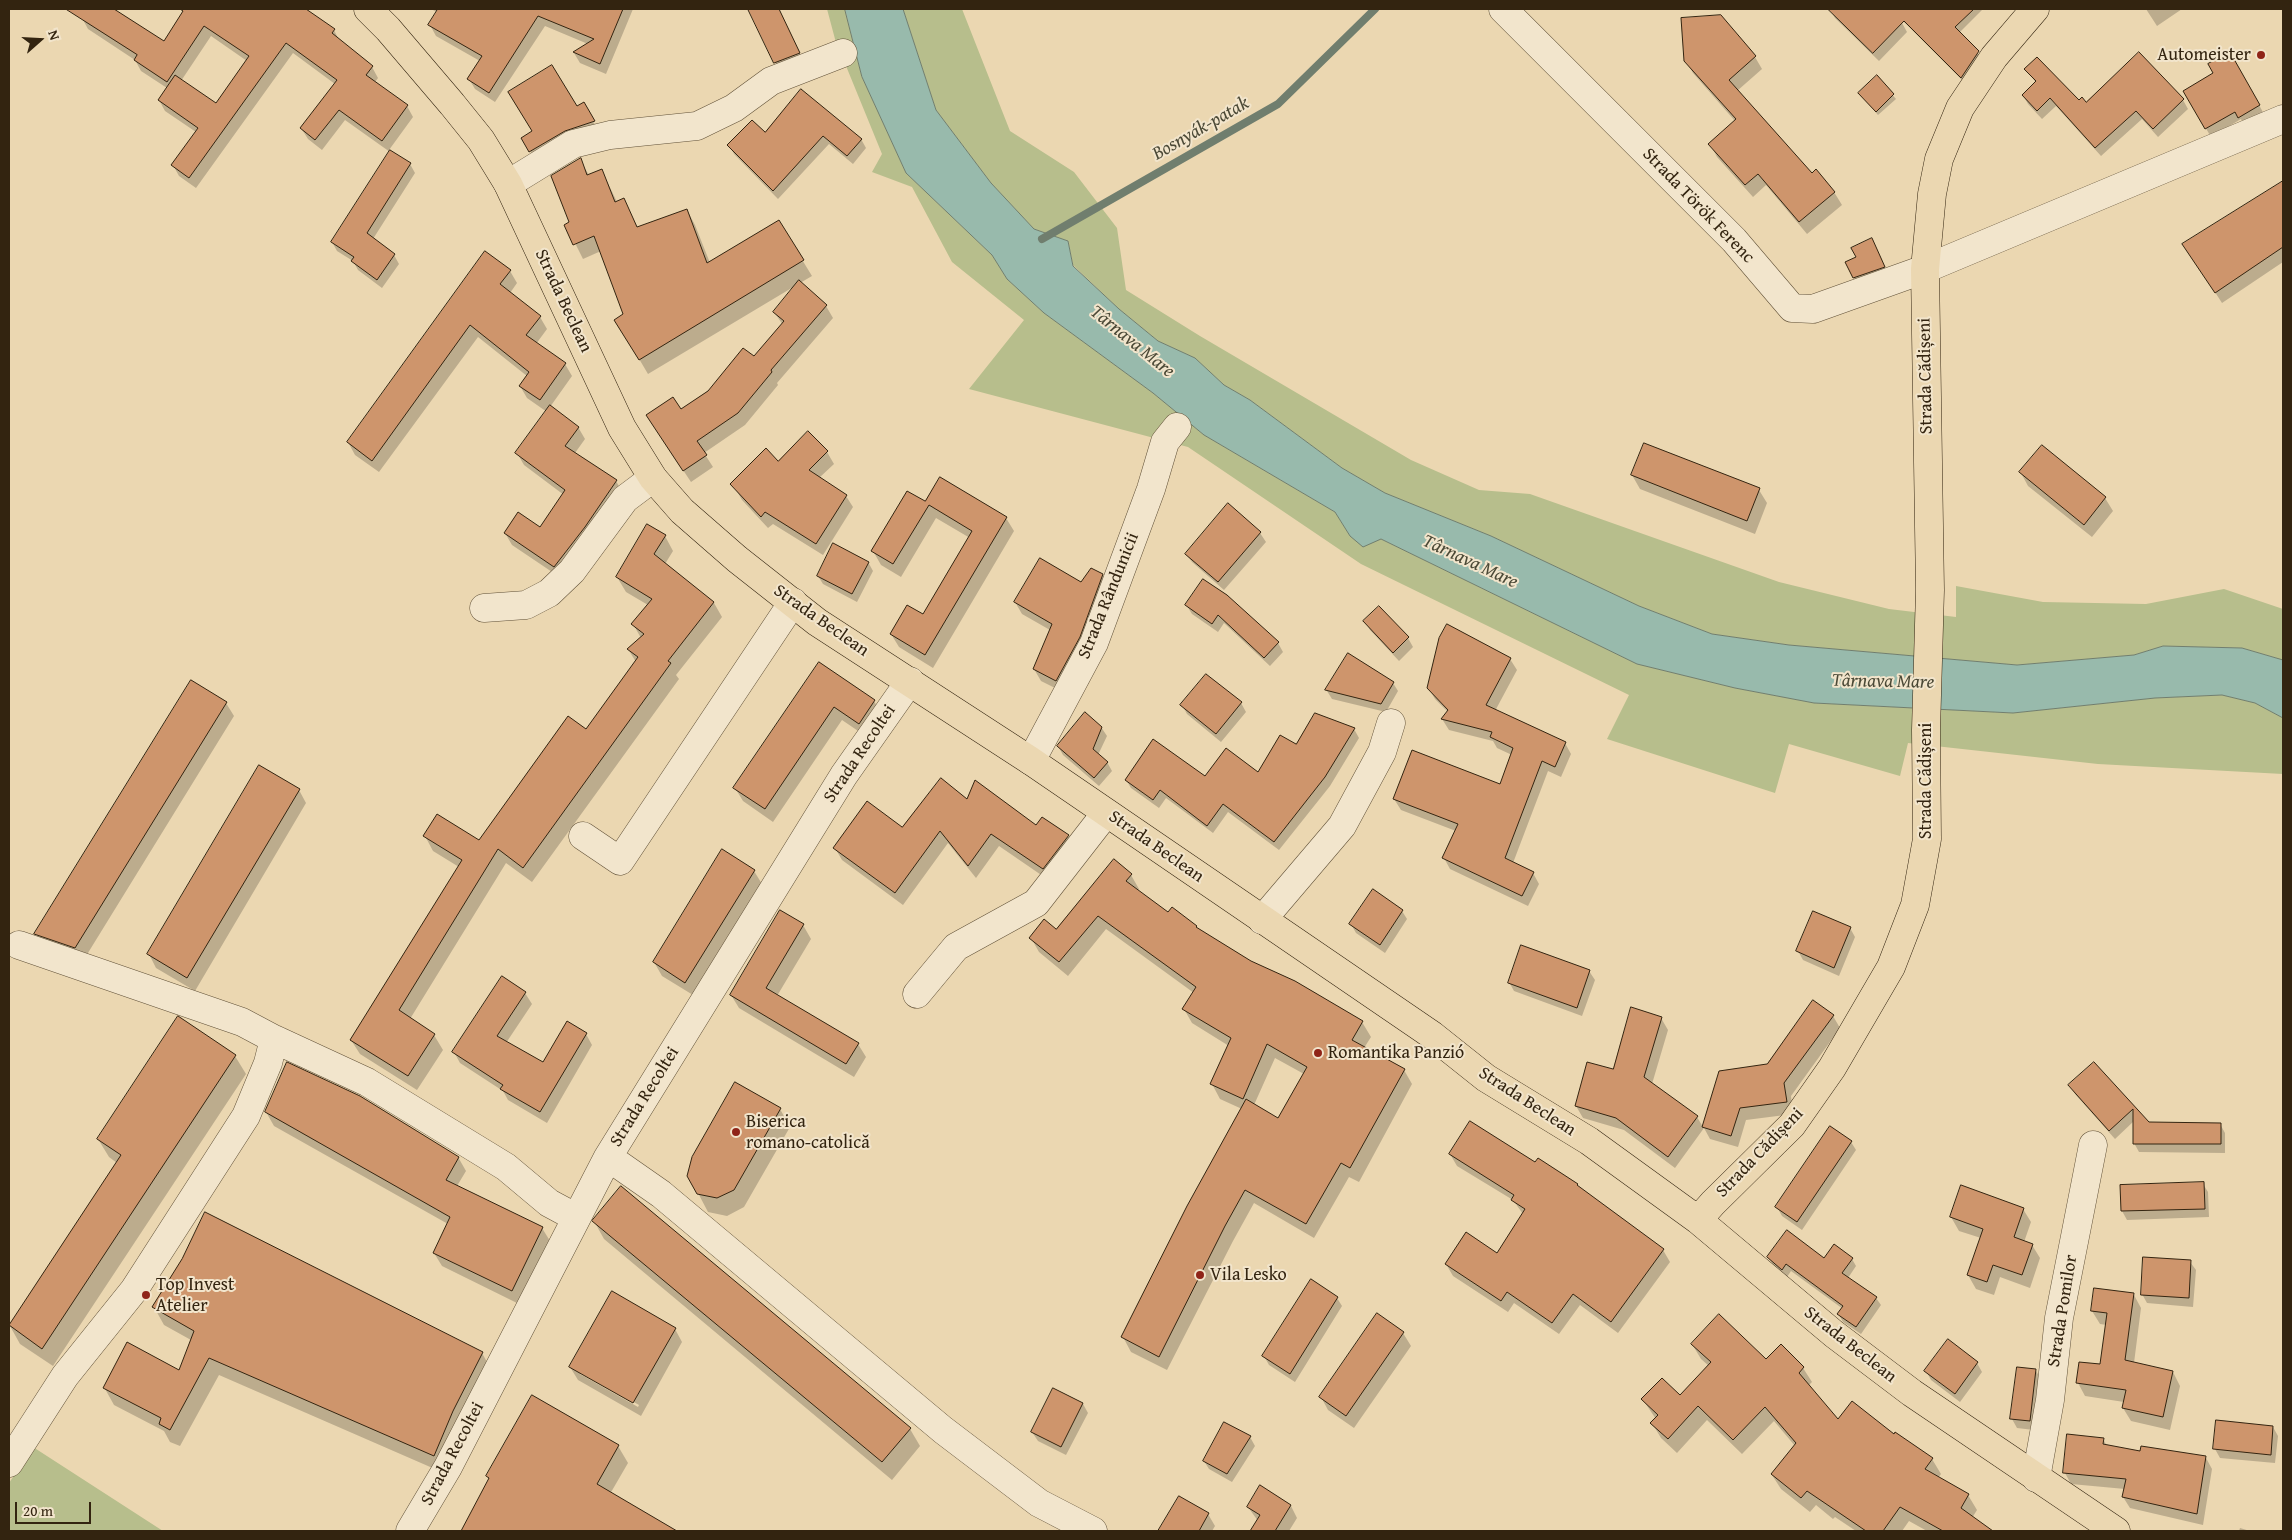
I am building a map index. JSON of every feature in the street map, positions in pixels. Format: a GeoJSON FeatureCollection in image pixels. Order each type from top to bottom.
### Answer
{"type":"FeatureCollection","features":[{"type":"Feature","properties":{"kind":"main road","name":"Strada Beclean"},"geometry":{"type":"LineString","coordinates":[[368,9],[388,29],[481,140],[508,184],[622,428],[653,478],[682,512],[737,559],[817,622],[910,681],[1106,812],[1432,1035],[1486,1078],[1589,1142],[1698,1220],[1834,1334],[1912,1393],[2116,1531]]}},
{"type":"Feature","properties":{"kind":"main road","name":"Strada Cădișeni"},"geometry":{"type":"LineString","coordinates":[[1698,1220],[1792,1125],[1832,1068],[1891,967],[1915,905],[1926,848],[1926,730],[1930,620],[1925,269],[1932,194],[1939,159],[1948,134],[1973,85],[2035,9]]}},
{"type":"Feature","properties":{"kind":"street","name":"Strada Török Ferenc"},"geometry":{"type":"LineString","coordinates":[[1503,9],[1727,233],[1792,308],[1813,309],[1925,269]]}},
{"type":"Feature","properties":{"kind":"street"},"geometry":{"type":"LineString","coordinates":[[508,184],[573,144],[610,135],[697,126],[734,108],[771,82],[843,53]]}},
{"type":"Feature","properties":{"kind":"street"},"geometry":{"type":"LineString","coordinates":[[1925,269],[2283,120]]}},
{"type":"Feature","properties":{"kind":"street","name":"Strada Rândunicii"},"geometry":{"type":"LineString","coordinates":[[1030,761],[1094,643],[1151,490],[1165,442],[1177,427]]}},
{"type":"Feature","properties":{"kind":"street"},"geometry":{"type":"LineString","coordinates":[[484,608],[526,606],[549,593],[572,572],[625,500],[653,478]]}},
{"type":"Feature","properties":{"kind":"street"},"geometry":{"type":"LineString","coordinates":[[583,836],[620,861],[793,602]]}},
{"type":"Feature","properties":{"kind":"street","name":"Strada Recoltei"},"geometry":{"type":"LineString","coordinates":[[410,1531],[448,1467],[575,1217],[608,1157],[844,775],[910,681]]}},
{"type":"Feature","properties":{"kind":"street"},"geometry":{"type":"LineString","coordinates":[[1262,920],[1342,826],[1382,752],[1391,722]]}},
{"type":"Feature","properties":{"kind":"street"},"geometry":{"type":"LineString","coordinates":[[917,994],[956,947],[1036,903],[1106,812]]}},
{"type":"Feature","properties":{"kind":"street"},"geometry":{"type":"LineString","coordinates":[[19,945],[242,1022],[366,1082],[506,1167],[549,1203],[575,1217]]}},
{"type":"Feature","properties":{"kind":"street"},"geometry":{"type":"LineString","coordinates":[[9,1462],[65,1376],[134,1290],[246,1116],[268,1063],[274,1039]]}},
{"type":"Feature","properties":{"kind":"street","name":"Strada Pomilor"},"geometry":{"type":"LineString","coordinates":[[2036,1478],[2050,1400],[2059,1318],[2093,1145]]}},
{"type":"Feature","properties":{"kind":"street"},"geometry":{"type":"LineString","coordinates":[[608,1157],[661,1194],[943,1430],[1039,1503],[1093,1531]]}},
{"type":"Feature","properties":{"kind":"green space"},"geometry":{"type":"Polygon","coordinates":[[[827,9],[845,9],[862,77],[906,173],[992,255],[1007,279],[1044,313],[1153,393],[1204,435],[1335,512],[1350,536],[1381,539],[1637,664],[1735,688],[1814,703],[2013,713],[2155,698],[2222,695],[2255,703],[2283,718],[2283,774],[2098,764],[1908,743],[1900,776],[1789,744],[1775,793],[1607,739],[1629,695],[1361,564],[1188,447],[969,389],[1024,320],[952,262],[912,187],[872,172],[882,154],[835,39],[827,9]]]}},
{"type":"Feature","properties":{"kind":"green space"},"geometry":{"type":"Polygon","coordinates":[[[903,9],[962,9],[1010,131],[1074,172],[1117,228],[1126,290],[1200,336],[1411,460],[1479,490],[1530,494],[1779,582],[1889,609],[1956,617],[1956,586],[2043,602],[2146,604],[2224,589],[2283,609],[2283,660],[2242,648],[2163,646],[2134,655],[2017,665],[1789,645],[1712,634],[1639,606],[1491,536],[1385,493],[1342,468],[1250,400],[1224,385],[1195,358],[1158,341],[1119,309],[1073,265],[1068,241],[1034,229],[991,183],[936,110],[903,9]]]}},
{"type":"Feature","properties":{"kind":"green space"},"geometry":{"type":"Polygon","coordinates":[[[33,1447],[163,1531],[9,1531],[9,1483],[33,1447]]]}},
{"type":"Feature","properties":{"kind":"water","name":"Târnava Mare"},"geometry":{"type":"Polygon","coordinates":[[[845,9],[903,9],[936,110],[991,183],[1034,229],[1068,241],[1073,266],[1119,309],[1158,341],[1195,358],[1224,385],[1250,400],[1342,468],[1385,493],[1491,536],[1639,606],[1712,634],[1789,645],[2017,665],[2134,655],[2163,646],[2242,648],[2283,660],[2283,718],[2255,703],[2222,695],[2155,698],[2013,713],[1814,703],[1735,688],[1637,664],[1381,539],[1363,547],[1350,536],[1335,512],[1204,435],[1153,393],[1044,313],[1007,279],[992,255],[906,173],[862,77],[845,9]]]}},
{"type":"Feature","properties":{"kind":"building"},"geometry":{"type":"Polygon","coordinates":[[[66,9],[114,9],[164,41],[183,11],[180,9],[306,9],[335,29],[332,33],[373,66],[366,75],[408,105],[382,141],[339,110],[315,140],[300,128],[337,80],[286,43],[189,178],[171,165],[198,128],[158,100],[175,75],[216,103],[249,56],[204,26],[167,82],[134,60],[137,55],[66,9]]]}},
{"type":"Feature","properties":{"kind":"building"},"geometry":{"type":"Polygon","coordinates":[[[438,9],[623,9],[600,64],[573,52],[594,39],[538,16],[489,93],[467,79],[482,56],[428,25],[438,9]]]}},
{"type":"Feature","properties":{"kind":"building"},"geometry":{"type":"Polygon","coordinates":[[[748,9],[779,9],[800,53],[774,63],[748,9]]]}},
{"type":"Feature","properties":{"kind":"building"},"geometry":{"type":"Polygon","coordinates":[[[1828,9],[1974,9],[1955,27],[1979,51],[1961,78],[1904,21],[1873,53],[1828,9]]]}},
{"type":"Feature","properties":{"kind":"building"},"geometry":{"type":"Polygon","coordinates":[[[1721,15],[1756,56],[1729,80],[1812,173],[1816,169],[1835,192],[1799,222],[1758,174],[1745,185],[1708,144],[1736,119],[1684,61],[1681,18],[1721,15]]]}},
{"type":"Feature","properties":{"kind":"building"},"geometry":{"type":"Polygon","coordinates":[[[2139,52],[2184,99],[2153,129],[2136,111],[2095,148],[2050,98],[2037,111],[2022,95],[2036,81],[2024,69],[2037,57],[2079,100],[2082,97],[2086,102],[2139,52]]]}},
{"type":"Feature","properties":{"kind":"building"},"geometry":{"type":"Polygon","coordinates":[[[2230,52],[2260,105],[2238,118],[2235,112],[2205,129],[2183,91],[2213,73],[2208,64],[2230,52]]]}},
{"type":"Feature","properties":{"kind":"building"},"geometry":{"type":"Polygon","coordinates":[[[552,65],[577,106],[584,102],[595,121],[565,131],[529,152],[521,138],[532,131],[508,92],[552,65]]]}},
{"type":"Feature","properties":{"kind":"building"},"geometry":{"type":"Polygon","coordinates":[[[1877,75],[1894,94],[1876,112],[1858,93],[1877,75]]]}},
{"type":"Feature","properties":{"kind":"building"},"geometry":{"type":"Polygon","coordinates":[[[801,89],[862,139],[847,156],[823,136],[773,191],[727,145],[752,120],[765,132],[801,89]]]}},
{"type":"Feature","properties":{"kind":"building"},"geometry":{"type":"Polygon","coordinates":[[[390,150],[411,163],[367,233],[395,254],[377,280],[351,261],[354,257],[331,242],[390,150]]]}},
{"type":"Feature","properties":{"kind":"building"},"geometry":{"type":"Polygon","coordinates":[[[581,158],[587,175],[602,169],[615,202],[624,198],[637,227],[687,209],[707,263],[779,220],[804,260],[639,360],[614,320],[623,314],[594,236],[573,245],[564,225],[569,222],[551,176],[581,158]]]}},
{"type":"Feature","properties":{"kind":"building"},"geometry":{"type":"Polygon","coordinates":[[[2283,181],[2283,247],[2215,293],[2182,244],[2283,181]]]}},
{"type":"Feature","properties":{"kind":"building"},"geometry":{"type":"Polygon","coordinates":[[[1872,238],[1885,267],[1853,278],[1845,262],[1856,257],[1851,248],[1872,238]]]}},
{"type":"Feature","properties":{"kind":"building"},"geometry":{"type":"Polygon","coordinates":[[[485,251],[511,270],[500,284],[541,316],[526,335],[566,363],[540,400],[519,386],[529,372],[470,325],[372,461],[347,442],[485,251]]]}},
{"type":"Feature","properties":{"kind":"building"},"geometry":{"type":"Polygon","coordinates":[[[799,280],[827,305],[771,370],[772,372],[738,413],[697,441],[707,455],[683,471],[646,415],[673,397],[681,409],[708,391],[743,348],[754,356],[784,321],[773,312],[799,280]]]}},
{"type":"Feature","properties":{"kind":"building"},"geometry":{"type":"Polygon","coordinates":[[[550,405],[579,427],[565,446],[617,480],[585,527],[554,567],[504,533],[518,512],[540,527],[565,490],[515,453],[550,405]]]}},
{"type":"Feature","properties":{"kind":"building"},"geometry":{"type":"Polygon","coordinates":[[[808,431],[828,451],[809,470],[847,495],[816,544],[765,512],[761,517],[730,484],[766,448],[778,461],[808,431]]]}},
{"type":"Feature","properties":{"kind":"building"},"geometry":{"type":"Polygon","coordinates":[[[1644,443],[1760,488],[1747,521],[1631,475],[1644,443]]]}},
{"type":"Feature","properties":{"kind":"building"},"geometry":{"type":"Polygon","coordinates":[[[2042,445],[2106,497],[2084,525],[2019,472],[2042,445]]]}},
{"type":"Feature","properties":{"kind":"building"},"geometry":{"type":"Polygon","coordinates":[[[940,477],[1007,517],[925,655],[890,634],[907,605],[923,614],[972,531],[929,505],[893,564],[871,551],[907,491],[925,501],[940,477]]]}},
{"type":"Feature","properties":{"kind":"building"},"geometry":{"type":"Polygon","coordinates":[[[1228,503],[1261,532],[1218,582],[1185,554],[1228,503]]]}},
{"type":"Feature","properties":{"kind":"building"},"geometry":{"type":"Polygon","coordinates":[[[647,524],[666,535],[654,554],[714,602],[668,661],[671,663],[523,868],[498,849],[399,1010],[435,1034],[408,1076],[350,1040],[462,860],[423,836],[437,814],[479,840],[568,716],[586,729],[638,657],[627,649],[644,634],[631,624],[652,599],[616,577],[647,524]]]}},
{"type":"Feature","properties":{"kind":"building"},"geometry":{"type":"Polygon","coordinates":[[[833,543],[869,562],[852,594],[817,576],[833,543]]]}},
{"type":"Feature","properties":{"kind":"building"},"geometry":{"type":"Polygon","coordinates":[[[1040,558],[1081,582],[1091,568],[1103,574],[1080,637],[1056,681],[1033,669],[1052,624],[1014,602],[1040,558]]]}},
{"type":"Feature","properties":{"kind":"building"},"geometry":{"type":"Polygon","coordinates":[[[1203,579],[1227,595],[1279,642],[1264,658],[1218,615],[1212,624],[1185,605],[1203,579]]]}},
{"type":"Feature","properties":{"kind":"building"},"geometry":{"type":"Polygon","coordinates":[[[1379,606],[1409,637],[1393,653],[1363,621],[1379,606]]]}},
{"type":"Feature","properties":{"kind":"building"},"geometry":{"type":"Polygon","coordinates":[[[1447,624],[1511,658],[1486,705],[1566,742],[1555,767],[1542,761],[1505,858],[1534,872],[1522,896],[1442,858],[1458,824],[1393,799],[1412,750],[1500,784],[1513,748],[1490,737],[1492,732],[1441,719],[1448,710],[1427,688],[1439,638],[1447,624]]]}},
{"type":"Feature","properties":{"kind":"building"},"geometry":{"type":"Polygon","coordinates":[[[1348,653],[1394,682],[1381,704],[1325,690],[1348,653]]]}},
{"type":"Feature","properties":{"kind":"building"},"geometry":{"type":"Polygon","coordinates":[[[819,662],[875,700],[859,724],[834,707],[765,809],[733,788],[819,662]]]}},
{"type":"Feature","properties":{"kind":"building"},"geometry":{"type":"Polygon","coordinates":[[[1206,674],[1242,702],[1216,734],[1180,705],[1206,674]]]}},
{"type":"Feature","properties":{"kind":"building"},"geometry":{"type":"Polygon","coordinates":[[[191,680],[227,702],[75,948],[34,934],[191,680]]]}},
{"type":"Feature","properties":{"kind":"building"},"geometry":{"type":"Polygon","coordinates":[[[1085,712],[1102,727],[1093,749],[1108,762],[1094,778],[1057,746],[1085,712]]]}},
{"type":"Feature","properties":{"kind":"building"},"geometry":{"type":"Polygon","coordinates":[[[1315,713],[1355,728],[1325,777],[1274,842],[1223,804],[1207,826],[1160,790],[1153,800],[1125,780],[1153,739],[1205,776],[1226,748],[1258,772],[1280,735],[1296,744],[1315,713]]]}},
{"type":"Feature","properties":{"kind":"building"},"geometry":{"type":"Polygon","coordinates":[[[259,765],[300,789],[187,978],[147,954],[259,765]]]}},
{"type":"Feature","properties":{"kind":"building"},"geometry":{"type":"Polygon","coordinates":[[[941,778],[967,799],[975,780],[1036,825],[1042,817],[1069,835],[1043,869],[991,834],[968,866],[940,831],[895,893],[833,848],[867,801],[902,827],[941,778]]]}},
{"type":"Feature","properties":{"kind":"building"},"geometry":{"type":"Polygon","coordinates":[[[722,849],[755,870],[685,983],[653,962],[722,849]]]}},
{"type":"Feature","properties":{"kind":"building"},"geometry":{"type":"Polygon","coordinates":[[[1114,859],[1132,874],[1126,881],[1168,912],[1172,907],[1196,927],[1251,961],[1295,981],[1363,1021],[1352,1040],[1405,1069],[1350,1168],[1341,1163],[1306,1224],[1245,1190],[1159,1357],[1121,1337],[1187,1206],[1246,1099],[1278,1118],[1307,1067],[1267,1044],[1243,1099],[1210,1084],[1231,1038],[1182,1009],[1196,987],[1098,916],[1059,962],[1029,938],[1044,919],[1056,929],[1114,859]]]}},
{"type":"Feature","properties":{"kind":"building"},"geometry":{"type":"Polygon","coordinates":[[[1373,889],[1403,910],[1380,945],[1349,924],[1373,889]]]}},
{"type":"Feature","properties":{"kind":"building"},"geometry":{"type":"Polygon","coordinates":[[[780,910],[804,924],[766,988],[859,1043],[846,1064],[730,995],[780,910]]]}},
{"type":"Feature","properties":{"kind":"building"},"geometry":{"type":"Polygon","coordinates":[[[1813,911],[1851,927],[1834,968],[1796,951],[1813,911]]]}},
{"type":"Feature","properties":{"kind":"building"},"geometry":{"type":"Polygon","coordinates":[[[1521,945],[1590,970],[1577,1008],[1508,983],[1521,945]]]}},
{"type":"Feature","properties":{"kind":"building"},"geometry":{"type":"Polygon","coordinates":[[[502,976],[526,992],[497,1036],[543,1062],[567,1021],[587,1033],[540,1112],[500,1089],[503,1085],[452,1052],[502,976]]]}},
{"type":"Feature","properties":{"kind":"building"},"geometry":{"type":"Polygon","coordinates":[[[1813,1000],[1834,1015],[1784,1083],[1787,1102],[1740,1108],[1731,1136],[1702,1127],[1719,1071],[1767,1064],[1813,1000]]]}},
{"type":"Feature","properties":{"kind":"building"},"geometry":{"type":"Polygon","coordinates":[[[1631,1007],[1662,1017],[1644,1077],[1698,1116],[1668,1157],[1616,1118],[1575,1106],[1587,1062],[1613,1069],[1631,1007]]]}},
{"type":"Feature","properties":{"kind":"building"},"geometry":{"type":"Polygon","coordinates":[[[178,1016],[236,1055],[42,1349],[9,1325],[121,1155],[97,1139],[178,1016]]]}},
{"type":"Feature","properties":{"kind":"building"},"geometry":{"type":"Polygon","coordinates":[[[287,1062],[360,1096],[459,1157],[446,1180],[543,1227],[512,1291],[433,1253],[450,1217],[265,1112],[287,1062]]]}},
{"type":"Feature","properties":{"kind":"building"},"geometry":{"type":"Polygon","coordinates":[[[2094,1062],[2149,1122],[2221,1123],[2221,1144],[2133,1144],[2133,1109],[2109,1131],[2068,1085],[2094,1062]]]}},
{"type":"Feature","properties":{"kind":"building","name":"Biserica romano-catolică"},"geometry":{"type":"Polygon","coordinates":[[[735,1082],[781,1108],[734,1190],[717,1198],[697,1194],[687,1176],[692,1157],[735,1082]]]}},
{"type":"Feature","properties":{"kind":"building"},"geometry":{"type":"Polygon","coordinates":[[[1470,1121],[1535,1162],[1538,1158],[1578,1184],[1664,1249],[1611,1322],[1573,1294],[1552,1323],[1507,1292],[1501,1301],[1445,1264],[1466,1232],[1497,1253],[1525,1209],[1511,1200],[1514,1195],[1449,1154],[1470,1121]]]}},
{"type":"Feature","properties":{"kind":"building"},"geometry":{"type":"Polygon","coordinates":[[[1830,1126],[1852,1141],[1797,1222],[1775,1207],[1830,1126]]]}},
{"type":"Feature","properties":{"kind":"building"},"geometry":{"type":"Polygon","coordinates":[[[2204,1182],[2205,1209],[2121,1211],[2120,1185],[2204,1182]]]}},
{"type":"Feature","properties":{"kind":"building"},"geometry":{"type":"Polygon","coordinates":[[[1961,1185],[2024,1208],[2014,1237],[2033,1244],[2022,1275],[1993,1265],[1987,1282],[1967,1275],[1983,1229],[1950,1217],[1961,1185]]]}},
{"type":"Feature","properties":{"kind":"building"},"geometry":{"type":"Polygon","coordinates":[[[621,1186],[911,1428],[882,1462],[592,1221],[621,1186]]]}},
{"type":"Feature","properties":{"kind":"building"},"geometry":{"type":"Polygon","coordinates":[[[205,1212],[483,1352],[453,1411],[434,1456],[209,1358],[170,1430],[159,1424],[161,1418],[103,1388],[127,1342],[179,1370],[194,1331],[152,1307],[182,1259],[205,1212]]]}},
{"type":"Feature","properties":{"kind":"building"},"geometry":{"type":"Polygon","coordinates":[[[1787,1230],[1824,1258],[1834,1244],[1853,1258],[1842,1273],[1877,1297],[1856,1327],[1837,1314],[1843,1306],[1786,1264],[1782,1270],[1767,1257],[1787,1230]]]}},
{"type":"Feature","properties":{"kind":"building"},"geometry":{"type":"Polygon","coordinates":[[[2143,1257],[2191,1260],[2189,1298],[2141,1295],[2143,1257]]]}},
{"type":"Feature","properties":{"kind":"building"},"geometry":{"type":"Polygon","coordinates":[[[1311,1279],[1338,1297],[1290,1374],[1262,1356],[1311,1279]]]}},
{"type":"Feature","properties":{"kind":"building"},"geometry":{"type":"Polygon","coordinates":[[[2094,1288],[2134,1293],[2125,1360],[2173,1371],[2163,1417],[2122,1408],[2126,1390],[2076,1383],[2079,1362],[2100,1364],[2107,1313],[2091,1311],[2094,1288]]]}},
{"type":"Feature","properties":{"kind":"building"},"geometry":{"type":"Polygon","coordinates":[[[612,1291],[676,1328],[633,1403],[569,1367],[612,1291]]]}},
{"type":"Feature","properties":{"kind":"building"},"geometry":{"type":"Polygon","coordinates":[[[1377,1313],[1404,1332],[1346,1416],[1319,1397],[1377,1313]]]}},
{"type":"Feature","properties":{"kind":"building"},"geometry":{"type":"Polygon","coordinates":[[[1719,1314],[1766,1359],[1781,1344],[1804,1367],[1799,1373],[1838,1419],[1852,1401],[1894,1434],[1895,1432],[1933,1458],[1925,1469],[1969,1494],[1961,1508],[1993,1531],[1943,1531],[1900,1507],[1883,1531],[1866,1531],[1807,1491],[1801,1498],[1771,1474],[1796,1443],[1765,1407],[1733,1440],[1698,1406],[1668,1439],[1650,1423],[1658,1415],[1641,1399],[1662,1378],[1680,1395],[1711,1362],[1691,1344],[1719,1314]]]}},
{"type":"Feature","properties":{"kind":"building"},"geometry":{"type":"Polygon","coordinates":[[[1948,1339],[1978,1362],[1955,1394],[1924,1371],[1948,1339]]]}},
{"type":"Feature","properties":{"kind":"building"},"geometry":{"type":"Polygon","coordinates":[[[2017,1367],[2036,1369],[2030,1421],[2010,1419],[2017,1367]]]}},
{"type":"Feature","properties":{"kind":"building"},"geometry":{"type":"Polygon","coordinates":[[[1053,1388],[1083,1403],[1061,1447],[1031,1432],[1053,1388]]]}},
{"type":"Feature","properties":{"kind":"building"},"geometry":{"type":"Polygon","coordinates":[[[532,1395],[619,1445],[597,1484],[677,1531],[461,1531],[489,1478],[486,1476],[532,1395]]]}},
{"type":"Feature","properties":{"kind":"building"},"geometry":{"type":"Polygon","coordinates":[[[2216,1420],[2273,1426],[2271,1455],[2213,1449],[2216,1420]]]}},
{"type":"Feature","properties":{"kind":"building"},"geometry":{"type":"Polygon","coordinates":[[[1224,1422],[1251,1436],[1227,1474],[1203,1461],[1224,1422]]]}},
{"type":"Feature","properties":{"kind":"building"},"geometry":{"type":"Polygon","coordinates":[[[2067,1434],[2104,1438],[2103,1444],[2140,1451],[2141,1446],[2206,1456],[2197,1514],[2122,1497],[2126,1479],[2063,1473],[2067,1434]]]}},
{"type":"Feature","properties":{"kind":"building"},"geometry":{"type":"Polygon","coordinates":[[[1260,1485],[1291,1505],[1275,1531],[1250,1531],[1260,1515],[1247,1507],[1260,1485]]]}},
{"type":"Feature","properties":{"kind":"building"},"geometry":{"type":"Polygon","coordinates":[[[1179,1496],[1209,1513],[1199,1531],[1158,1531],[1179,1496]]]}},
{"type":"Feature","properties":{"kind":"waterway","name":"Bosnyák-patak"},"geometry":{"type":"LineString","coordinates":[[1042,239],[1278,104],[1375,9]]}},
{"type":"Feature","properties":{"kind":"place","name":"Automeister"},"geometry":{"type":"Point","coordinates":[2261,55]}},
{"type":"Feature","properties":{"kind":"place","name":"Romantika Panzió"},"geometry":{"type":"Point","coordinates":[1318,1053]}},
{"type":"Feature","properties":{"kind":"place","name":"Biserica romano-catolică"},"geometry":{"type":"Point","coordinates":[736,1132]}},
{"type":"Feature","properties":{"kind":"place","name":"Vila Lesko"},"geometry":{"type":"Point","coordinates":[1200,1275]}},
{"type":"Feature","properties":{"kind":"place","name":"Top Invest Atelier"},"geometry":{"type":"Point","coordinates":[146,1295]}}]}
